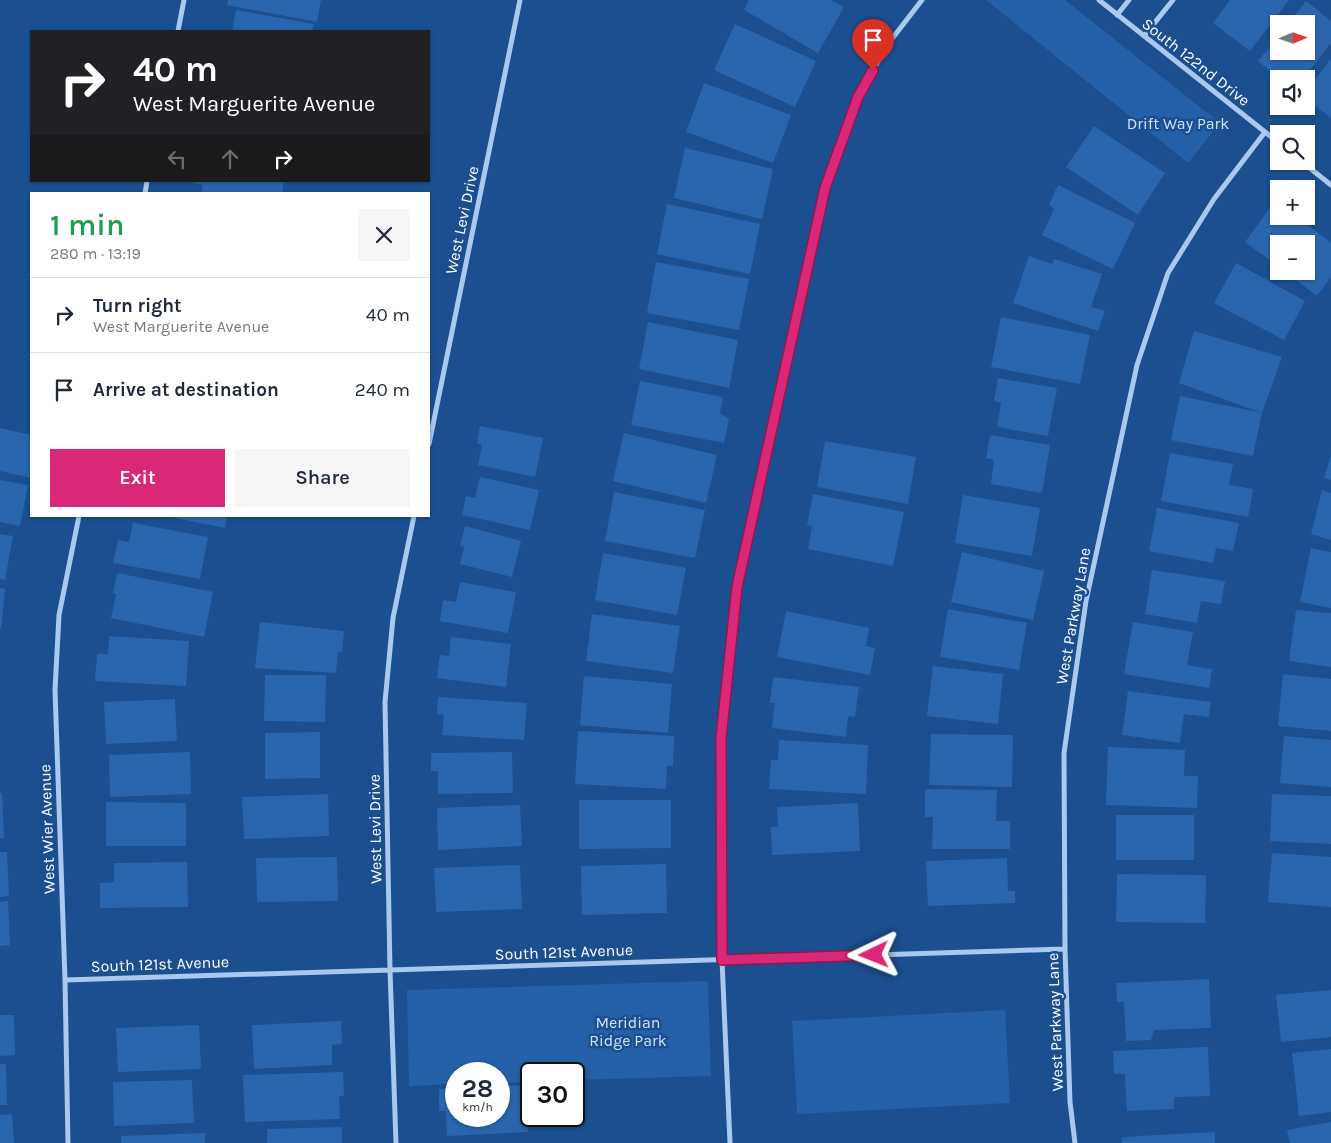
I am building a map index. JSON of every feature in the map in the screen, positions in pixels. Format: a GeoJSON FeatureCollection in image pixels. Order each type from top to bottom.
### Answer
{"type":"FeatureCollection","features":[{"type":"Feature","properties":{"kind":"street"},"geometry":{"type":"LineString","coordinates":[[178,30],[184,0]]}},
{"type":"Feature","properties":{"kind":"street","name":"West Levi Drive"},"geometry":{"type":"LineString","coordinates":[[430,439],[520,0]]}},
{"type":"Feature","properties":{"kind":"street"},"geometry":{"type":"LineString","coordinates":[[730,1143],[722,960],[721,738],[739,577],[825,188],[858,97],[888,44],[922,0]]}},
{"type":"Feature","properties":{"kind":"street","name":"South 122nd Drive"},"geometry":{"type":"LineString","coordinates":[[1099,0],[1270,136]]}},
{"type":"Feature","properties":{"kind":"street"},"geometry":{"type":"LineString","coordinates":[[1117,15],[1129,0]]}},
{"type":"Feature","properties":{"kind":"street"},"geometry":{"type":"LineString","coordinates":[[1144,36],[1173,0]]}},
{"type":"Feature","properties":{"kind":"street","name":"West Parkway Lane"},"geometry":{"type":"LineString","coordinates":[[1074,1143],[1070,1102],[1065,949],[1064,754],[1086,601],[1136,365],[1168,273],[1214,199],[1265,132]]}},
{"type":"Feature","properties":{"kind":"street"},"geometry":{"type":"LineString","coordinates":[[1312,170],[1331,185]]}},
{"type":"Feature","properties":{"kind":"street","name":"West Wier Avenue"},"geometry":{"type":"LineString","coordinates":[[68,1143],[65,980],[55,690],[59,614],[79,517]]}},
{"type":"Feature","properties":{"kind":"street","name":"West Levi Drive"},"geometry":{"type":"LineString","coordinates":[[396,1143],[390,970],[386,702],[393,618],[414,517]]}},
{"type":"Feature","properties":{"kind":"street","name":"South 121st Avenue"},"geometry":{"type":"LineString","coordinates":[[65,980],[1065,949]]}},
{"type":"Feature","properties":{"kind":"green space","name":"Drift Way Park"},"geometry":{"type":"Polygon","coordinates":[[[986,0],[1065,0],[1220,123],[1188,163],[986,0]]]}},
{"type":"Feature","properties":{"kind":"green space","name":"Meridian Ridge Park"},"geometry":{"type":"Polygon","coordinates":[[[708,981],[711,1076],[585,1080],[585,1062],[520,1062],[520,1082],[510,1083],[510,1062],[445,1062],[445,1084],[409,1086],[407,990],[708,981]]]}},
{"type":"Feature","properties":{"kind":"green space"},"geometry":{"type":"Polygon","coordinates":[[[1005,1010],[1010,1103],[797,1114],[792,1021],[1005,1010]]]}},
{"type":"Feature","properties":{"kind":"building"},"geometry":{"type":"Polygon","coordinates":[[[228,0],[321,0],[317,22],[227,5],[228,0]]]}},
{"type":"Feature","properties":{"kind":"building"},"geometry":{"type":"Polygon","coordinates":[[[749,0],[831,0],[844,7],[818,53],[744,10],[749,0]]]}},
{"type":"Feature","properties":{"kind":"building"},"geometry":{"type":"Polygon","coordinates":[[[1230,0],[1289,0],[1278,15],[1270,15],[1270,25],[1250,51],[1213,23],[1230,0]]]}},
{"type":"Feature","properties":{"kind":"building"},"geometry":{"type":"Polygon","coordinates":[[[1306,1],[1331,21],[1331,43],[1310,70],[1270,70],[1258,61],[1270,46],[1270,60],[1315,60],[1315,15],[1295,15],[1306,1]]]}},
{"type":"Feature","properties":{"kind":"building"},"geometry":{"type":"Polygon","coordinates":[[[236,10],[314,24],[312,30],[232,30],[236,10]]]}},
{"type":"Feature","properties":{"kind":"building"},"geometry":{"type":"Polygon","coordinates":[[[735,24],[816,61],[795,107],[714,70],[735,24]]]}},
{"type":"Feature","properties":{"kind":"building"},"geometry":{"type":"Polygon","coordinates":[[[1331,59],[1331,118],[1315,106],[1315,79],[1331,59]]]}},
{"type":"Feature","properties":{"kind":"building"},"geometry":{"type":"Polygon","coordinates":[[[704,83],[791,115],[773,163],[686,132],[704,83]]]}},
{"type":"Feature","properties":{"kind":"building"},"geometry":{"type":"Polygon","coordinates":[[[1094,126],[1165,173],[1138,215],[1066,167],[1094,126]]]}},
{"type":"Feature","properties":{"kind":"building"},"geometry":{"type":"Polygon","coordinates":[[[685,148],[773,169],[762,219],[674,198],[685,148]]]}},
{"type":"Feature","properties":{"kind":"building"},"geometry":{"type":"Polygon","coordinates":[[[192,182],[284,182],[282,192],[201,192],[203,185],[192,182]]]}},
{"type":"Feature","properties":{"kind":"building"},"geometry":{"type":"Polygon","coordinates":[[[1058,185],[1135,223],[1113,269],[1042,235],[1054,209],[1049,204],[1058,185]]]}},
{"type":"Feature","properties":{"kind":"building"},"geometry":{"type":"Polygon","coordinates":[[[667,204],[760,224],[750,274],[657,254],[667,204]]]}},
{"type":"Feature","properties":{"kind":"building"},"geometry":{"type":"Polygon","coordinates":[[[1270,208],[1270,225],[1308,225],[1331,243],[1331,277],[1317,296],[1296,280],[1315,280],[1315,235],[1270,235],[1270,260],[1245,242],[1270,208]]]}},
{"type":"Feature","properties":{"kind":"building"},"geometry":{"type":"Polygon","coordinates":[[[1029,256],[1052,264],[1054,259],[1102,274],[1091,307],[1105,311],[1098,331],[1013,303],[1029,256]]]}},
{"type":"Feature","properties":{"kind":"building"},"geometry":{"type":"Polygon","coordinates":[[[656,262],[749,279],[739,330],[647,313],[656,262]]]}},
{"type":"Feature","properties":{"kind":"building"},"geometry":{"type":"Polygon","coordinates":[[[1236,263],[1305,301],[1284,340],[1214,303],[1236,263]]]}},
{"type":"Feature","properties":{"kind":"building"},"geometry":{"type":"Polygon","coordinates":[[[1001,317],[1090,335],[1080,384],[991,367],[1001,317]]]}},
{"type":"Feature","properties":{"kind":"building"},"geometry":{"type":"Polygon","coordinates":[[[648,322],[738,340],[729,388],[639,369],[648,322]]]}},
{"type":"Feature","properties":{"kind":"building"},"geometry":{"type":"Polygon","coordinates":[[[1194,331],[1282,357],[1262,413],[1179,383],[1194,331]]]}},
{"type":"Feature","properties":{"kind":"building"},"geometry":{"type":"Polygon","coordinates":[[[998,378],[1057,388],[1048,436],[997,427],[1001,403],[994,401],[998,378]]]}},
{"type":"Feature","properties":{"kind":"building"},"geometry":{"type":"Polygon","coordinates":[[[640,381],[723,397],[720,413],[729,419],[724,443],[631,425],[640,381]]]}},
{"type":"Feature","properties":{"kind":"building"},"geometry":{"type":"Polygon","coordinates":[[[1180,396],[1262,413],[1253,456],[1171,440],[1180,396]]]}},
{"type":"Feature","properties":{"kind":"building"},"geometry":{"type":"Polygon","coordinates":[[[480,426],[543,438],[535,477],[478,465],[482,445],[477,444],[480,426]]]}},
{"type":"Feature","properties":{"kind":"building"},"geometry":{"type":"Polygon","coordinates":[[[0,428],[30,435],[30,478],[0,471],[0,428]]]}},
{"type":"Feature","properties":{"kind":"building"},"geometry":{"type":"Polygon","coordinates":[[[624,433],[717,455],[706,503],[613,481],[624,433]]]}},
{"type":"Feature","properties":{"kind":"building"},"geometry":{"type":"Polygon","coordinates":[[[990,435],[1050,445],[1042,493],[991,484],[994,460],[986,458],[990,435]]]}},
{"type":"Feature","properties":{"kind":"building"},"geometry":{"type":"Polygon","coordinates":[[[825,441],[916,457],[908,504],[817,487],[825,441]]]}},
{"type":"Feature","properties":{"kind":"building"},"geometry":{"type":"Polygon","coordinates":[[[1170,453],[1233,464],[1229,485],[1253,489],[1248,517],[1161,501],[1170,453]]]}},
{"type":"Feature","properties":{"kind":"building"},"geometry":{"type":"Polygon","coordinates":[[[1331,455],[1331,480],[1324,478],[1331,455]]]}},
{"type":"Feature","properties":{"kind":"building"},"geometry":{"type":"Polygon","coordinates":[[[480,477],[539,490],[530,530],[462,515],[466,496],[475,498],[480,477]]]}},
{"type":"Feature","properties":{"kind":"building"},"geometry":{"type":"Polygon","coordinates":[[[0,480],[28,485],[20,526],[0,522],[0,480]]]}},
{"type":"Feature","properties":{"kind":"building"},"geometry":{"type":"Polygon","coordinates":[[[1322,490],[1331,493],[1331,540],[1311,534],[1322,490]]]}},
{"type":"Feature","properties":{"kind":"building"},"geometry":{"type":"Polygon","coordinates":[[[614,492],[705,510],[695,558],[605,541],[614,492]]]}},
{"type":"Feature","properties":{"kind":"building"},"geometry":{"type":"Polygon","coordinates":[[[813,494],[904,512],[893,566],[808,549],[812,526],[807,525],[813,494]]]}},
{"type":"Feature","properties":{"kind":"building"},"geometry":{"type":"Polygon","coordinates":[[[963,495],[1040,508],[1032,556],[955,543],[963,495]]]}},
{"type":"Feature","properties":{"kind":"building"},"geometry":{"type":"Polygon","coordinates":[[[1157,508],[1239,523],[1233,551],[1216,548],[1213,563],[1149,551],[1157,508]]]}},
{"type":"Feature","properties":{"kind":"building"},"geometry":{"type":"Polygon","coordinates":[[[171,517],[227,517],[225,528],[171,517]]]}},
{"type":"Feature","properties":{"kind":"building"},"geometry":{"type":"Polygon","coordinates":[[[133,523],[208,537],[200,579],[113,563],[118,540],[129,542],[133,523]]]}},
{"type":"Feature","properties":{"kind":"building"},"geometry":{"type":"Polygon","coordinates":[[[465,526],[521,541],[512,577],[460,564],[464,547],[460,546],[465,526]]]}},
{"type":"Feature","properties":{"kind":"building"},"geometry":{"type":"Polygon","coordinates":[[[0,534],[13,536],[5,580],[0,579],[0,534]]]}},
{"type":"Feature","properties":{"kind":"building"},"geometry":{"type":"Polygon","coordinates":[[[1311,548],[1331,552],[1331,608],[1300,602],[1311,548]]]}},
{"type":"Feature","properties":{"kind":"building"},"geometry":{"type":"Polygon","coordinates":[[[962,552],[1044,571],[1033,620],[951,602],[962,552]]]}},
{"type":"Feature","properties":{"kind":"building"},"geometry":{"type":"Polygon","coordinates":[[[603,553],[686,568],[677,615],[595,600],[603,553]]]}},
{"type":"Feature","properties":{"kind":"building"},"geometry":{"type":"Polygon","coordinates":[[[1152,570],[1225,581],[1221,604],[1201,601],[1197,623],[1145,614],[1152,570]]]}},
{"type":"Feature","properties":{"kind":"building"},"geometry":{"type":"Polygon","coordinates":[[[117,573],[213,592],[204,637],[111,618],[116,594],[113,593],[117,573]]]}},
{"type":"Feature","properties":{"kind":"building"},"geometry":{"type":"Polygon","coordinates":[[[460,582],[516,592],[508,633],[440,621],[443,600],[456,602],[460,582]]]}},
{"type":"Feature","properties":{"kind":"building"},"geometry":{"type":"Polygon","coordinates":[[[0,588],[5,589],[1,629],[0,629],[0,588]]]}},
{"type":"Feature","properties":{"kind":"building"},"geometry":{"type":"Polygon","coordinates":[[[948,609],[1027,623],[1019,670],[940,657],[948,609]]]}},
{"type":"Feature","properties":{"kind":"building"},"geometry":{"type":"Polygon","coordinates":[[[1296,610],[1331,613],[1331,667],[1289,661],[1296,610]]]}},
{"type":"Feature","properties":{"kind":"building"},"geometry":{"type":"Polygon","coordinates":[[[786,611],[869,628],[866,646],[875,648],[870,675],[777,657],[786,611]]]}},
{"type":"Feature","properties":{"kind":"building"},"geometry":{"type":"Polygon","coordinates":[[[592,614],[680,626],[673,673],[586,661],[592,614]]]}},
{"type":"Feature","properties":{"kind":"building"},"geometry":{"type":"Polygon","coordinates":[[[260,622],[344,631],[342,653],[338,652],[336,673],[255,668],[260,622]]]}},
{"type":"Feature","properties":{"kind":"building"},"geometry":{"type":"Polygon","coordinates":[[[1133,622],[1193,632],[1187,665],[1212,669],[1209,688],[1124,674],[1133,622]]]}},
{"type":"Feature","properties":{"kind":"building"},"geometry":{"type":"Polygon","coordinates":[[[109,636],[189,641],[186,686],[95,681],[97,654],[108,654],[109,636]]]}},
{"type":"Feature","properties":{"kind":"building"},"geometry":{"type":"Polygon","coordinates":[[[451,637],[511,644],[506,687],[437,678],[440,655],[449,656],[451,637]]]}},
{"type":"Feature","properties":{"kind":"building"},"geometry":{"type":"Polygon","coordinates":[[[933,666],[1003,674],[998,724],[927,716],[933,666]]]}},
{"type":"Feature","properties":{"kind":"building"},"geometry":{"type":"Polygon","coordinates":[[[1283,674],[1331,679],[1331,731],[1278,726],[1283,674]]]}},
{"type":"Feature","properties":{"kind":"building"},"geometry":{"type":"Polygon","coordinates":[[[265,675],[326,675],[325,722],[264,721],[265,675]]]}},
{"type":"Feature","properties":{"kind":"building"},"geometry":{"type":"Polygon","coordinates":[[[584,676],[672,684],[668,733],[580,725],[584,676]]]}},
{"type":"Feature","properties":{"kind":"building"},"geometry":{"type":"Polygon","coordinates":[[[773,677],[859,687],[855,717],[848,716],[846,737],[772,728],[775,703],[770,703],[773,677]]]}},
{"type":"Feature","properties":{"kind":"building"},"geometry":{"type":"Polygon","coordinates":[[[1128,691],[1211,702],[1209,717],[1184,714],[1180,743],[1122,735],[1128,691]]]}},
{"type":"Feature","properties":{"kind":"building"},"geometry":{"type":"Polygon","coordinates":[[[438,697],[527,703],[524,740],[442,735],[444,715],[437,714],[438,697]]]}},
{"type":"Feature","properties":{"kind":"building"},"geometry":{"type":"Polygon","coordinates":[[[175,699],[177,741],[106,744],[104,702],[175,699]]]}},
{"type":"Feature","properties":{"kind":"building"},"geometry":{"type":"Polygon","coordinates":[[[578,731],[674,736],[673,766],[667,766],[666,789],[575,784],[578,731]]]}},
{"type":"Feature","properties":{"kind":"building"},"geometry":{"type":"Polygon","coordinates":[[[320,732],[320,778],[265,779],[265,733],[320,732]]]}},
{"type":"Feature","properties":{"kind":"building"},"geometry":{"type":"Polygon","coordinates":[[[931,734],[1013,735],[1012,787],[929,785],[931,734]]]}},
{"type":"Feature","properties":{"kind":"building"},"geometry":{"type":"Polygon","coordinates":[[[1284,736],[1331,740],[1331,787],[1280,783],[1284,736]]]}},
{"type":"Feature","properties":{"kind":"building"},"geometry":{"type":"Polygon","coordinates":[[[779,740],[868,745],[866,794],[769,789],[771,760],[778,760],[779,740]]]}},
{"type":"Feature","properties":{"kind":"building"},"geometry":{"type":"Polygon","coordinates":[[[1108,747],[1185,750],[1184,776],[1198,776],[1197,808],[1106,805],[1108,747]]]}},
{"type":"Feature","properties":{"kind":"building"},"geometry":{"type":"Polygon","coordinates":[[[190,752],[191,794],[110,797],[109,755],[190,752]]]}},
{"type":"Feature","properties":{"kind":"building"},"geometry":{"type":"Polygon","coordinates":[[[512,752],[513,793],[438,794],[438,771],[431,771],[431,753],[512,752]]]}},
{"type":"Feature","properties":{"kind":"building"},"geometry":{"type":"Polygon","coordinates":[[[925,789],[997,790],[996,821],[1010,821],[1010,849],[932,849],[933,817],[925,817],[925,789]]]}},
{"type":"Feature","properties":{"kind":"building"},"geometry":{"type":"Polygon","coordinates":[[[0,793],[2,793],[4,838],[0,838],[0,793]]]}},
{"type":"Feature","properties":{"kind":"building"},"geometry":{"type":"Polygon","coordinates":[[[328,794],[329,836],[244,839],[242,797],[328,794]]]}},
{"type":"Feature","properties":{"kind":"building"},"geometry":{"type":"Polygon","coordinates":[[[1272,794],[1331,796],[1331,844],[1270,841],[1272,794]]]}},
{"type":"Feature","properties":{"kind":"building"},"geometry":{"type":"Polygon","coordinates":[[[579,800],[671,800],[671,848],[579,849],[579,800]]]}},
{"type":"Feature","properties":{"kind":"building"},"geometry":{"type":"Polygon","coordinates":[[[106,802],[186,803],[186,846],[106,846],[106,802]]]}},
{"type":"Feature","properties":{"kind":"building"},"geometry":{"type":"Polygon","coordinates":[[[858,803],[860,851],[772,855],[771,827],[778,827],[777,807],[858,803]]]}},
{"type":"Feature","properties":{"kind":"building"},"geometry":{"type":"Polygon","coordinates":[[[520,805],[522,846],[438,850],[437,808],[520,805]]]}},
{"type":"Feature","properties":{"kind":"building"},"geometry":{"type":"Polygon","coordinates":[[[1116,815],[1194,815],[1194,860],[1116,860],[1116,815]]]}},
{"type":"Feature","properties":{"kind":"building"},"geometry":{"type":"Polygon","coordinates":[[[0,852],[7,852],[9,896],[0,897],[0,852]]]}},
{"type":"Feature","properties":{"kind":"building"},"geometry":{"type":"Polygon","coordinates":[[[1272,853],[1331,857],[1331,907],[1268,902],[1272,853]]]}},
{"type":"Feature","properties":{"kind":"building"},"geometry":{"type":"Polygon","coordinates":[[[337,857],[338,901],[257,902],[256,858],[337,857]]]}},
{"type":"Feature","properties":{"kind":"building"},"geometry":{"type":"Polygon","coordinates":[[[1007,858],[1008,891],[1015,891],[1015,903],[928,906],[926,861],[1007,858]]]}},
{"type":"Feature","properties":{"kind":"building"},"geometry":{"type":"Polygon","coordinates":[[[187,862],[188,907],[100,908],[100,883],[114,882],[114,863],[187,862]]]}},
{"type":"Feature","properties":{"kind":"building"},"geometry":{"type":"Polygon","coordinates":[[[666,864],[667,913],[582,915],[581,866],[666,864]]]}},
{"type":"Feature","properties":{"kind":"building"},"geometry":{"type":"Polygon","coordinates":[[[520,865],[522,909],[436,912],[434,868],[520,865]]]}},
{"type":"Feature","properties":{"kind":"building"},"geometry":{"type":"Polygon","coordinates":[[[1117,874],[1206,875],[1205,923],[1116,922],[1117,874]]]}},
{"type":"Feature","properties":{"kind":"building"},"geometry":{"type":"Polygon","coordinates":[[[8,901],[10,945],[0,946],[0,902],[8,901]]]}},
{"type":"Feature","properties":{"kind":"building"},"geometry":{"type":"Polygon","coordinates":[[[1209,979],[1211,1028],[1154,1030],[1151,1040],[1126,1041],[1124,1002],[1117,1002],[1116,983],[1209,979]]]}},
{"type":"Feature","properties":{"kind":"building"},"geometry":{"type":"Polygon","coordinates":[[[1331,990],[1331,1037],[1281,1042],[1276,995],[1331,990]]]}},
{"type":"Feature","properties":{"kind":"building"},"geometry":{"type":"Polygon","coordinates":[[[0,1015],[14,1015],[15,1055],[0,1056],[0,1015]]]}},
{"type":"Feature","properties":{"kind":"building"},"geometry":{"type":"Polygon","coordinates":[[[341,1021],[342,1044],[332,1045],[332,1065],[254,1069],[252,1025],[341,1021]]]}},
{"type":"Feature","properties":{"kind":"building"},"geometry":{"type":"Polygon","coordinates":[[[199,1025],[201,1069],[118,1072],[116,1028],[199,1025]]]}},
{"type":"Feature","properties":{"kind":"building"},"geometry":{"type":"Polygon","coordinates":[[[1208,1047],[1210,1096],[1174,1097],[1174,1109],[1127,1111],[1125,1074],[1114,1074],[1113,1051],[1208,1047]]]}},
{"type":"Feature","properties":{"kind":"building"},"geometry":{"type":"Polygon","coordinates":[[[1331,1049],[1331,1112],[1299,1116],[1292,1053],[1331,1049]]]}},
{"type":"Feature","properties":{"kind":"building"},"geometry":{"type":"Polygon","coordinates":[[[0,1064],[6,1064],[7,1105],[0,1105],[0,1064]]]}},
{"type":"Feature","properties":{"kind":"building"},"geometry":{"type":"Polygon","coordinates":[[[343,1072],[344,1096],[339,1096],[340,1119],[245,1122],[243,1075],[343,1072]]]}},
{"type":"Feature","properties":{"kind":"building"},"geometry":{"type":"Polygon","coordinates":[[[192,1080],[194,1123],[114,1126],[113,1082],[192,1080]]]}},
{"type":"Feature","properties":{"kind":"building"},"geometry":{"type":"Polygon","coordinates":[[[520,1085],[520,1127],[528,1127],[528,1132],[447,1136],[447,1127],[510,1127],[510,1086],[520,1085]]]}},
{"type":"Feature","properties":{"kind":"building"},"geometry":{"type":"Polygon","coordinates":[[[439,1089],[445,1089],[445,1111],[439,1111],[439,1089]]]}},
{"type":"Feature","properties":{"kind":"building"},"geometry":{"type":"Polygon","coordinates":[[[12,1114],[14,1143],[0,1143],[0,1115],[12,1114]]]}},
{"type":"Feature","properties":{"kind":"building"},"geometry":{"type":"Polygon","coordinates":[[[1331,1122],[1331,1143],[1290,1143],[1287,1130],[1331,1122]]]}},
{"type":"Feature","properties":{"kind":"building"},"geometry":{"type":"Polygon","coordinates":[[[342,1127],[342,1143],[267,1143],[267,1129],[342,1127]]]}},
{"type":"Feature","properties":{"kind":"building"},"geometry":{"type":"Polygon","coordinates":[[[1215,1132],[1215,1143],[1122,1143],[1122,1137],[1215,1132]]]}},
{"type":"Feature","properties":{"kind":"building"},"geometry":{"type":"Polygon","coordinates":[[[205,1133],[205,1143],[121,1143],[121,1136],[205,1133]]]}},
{"type":"Feature","properties":{"kind":"route"},"geometry":{"type":"LineString","coordinates":[[873,70],[858,97],[825,188],[737,587],[721,738],[722,960],[874,955]]}}]}
